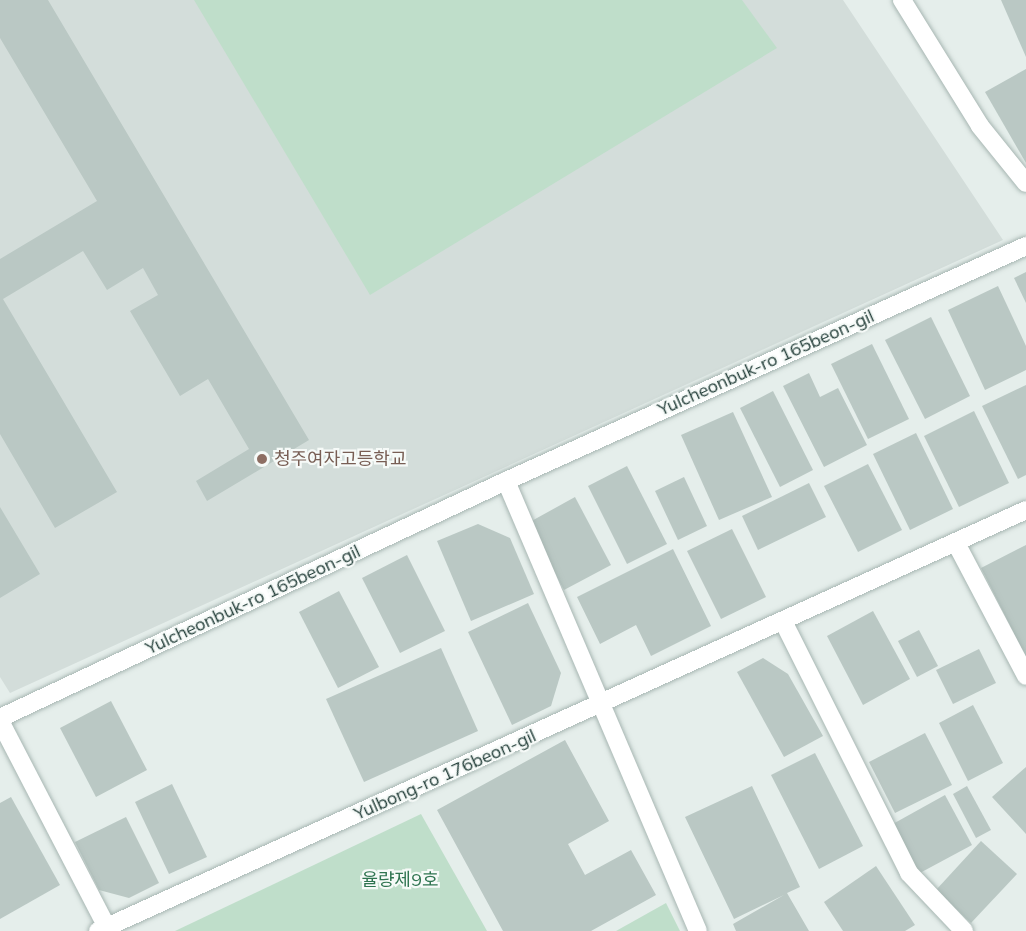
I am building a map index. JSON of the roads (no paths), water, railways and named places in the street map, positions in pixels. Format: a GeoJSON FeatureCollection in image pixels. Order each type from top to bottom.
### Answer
{"type":"FeatureCollection","features":[{"type":"Feature","properties":{"kind":"street"},"geometry":{"type":"LineString","coordinates":[[902,0],[980,126],[1026,183]]}},
{"type":"Feature","properties":{"kind":"street","name":"Yulcheonbuk-ro 165beon-gil"},"geometry":{"type":"LineString","coordinates":[[0,720],[506,481],[1026,246]]}},
{"type":"Feature","properties":{"kind":"street"},"geometry":{"type":"LineString","coordinates":[[506,481],[698,931]]}},
{"type":"Feature","properties":{"kind":"street","name":"Yulbong-ro 176beon-gil"},"geometry":{"type":"LineString","coordinates":[[104,930],[783,621],[957,545],[1026,510]]}},
{"type":"Feature","properties":{"kind":"street"},"geometry":{"type":"LineString","coordinates":[[957,545],[1026,676]]}},
{"type":"Feature","properties":{"kind":"street"},"geometry":{"type":"LineString","coordinates":[[783,621],[909,873],[964,931]]}},
{"type":"Feature","properties":{"kind":"street"},"geometry":{"type":"LineString","coordinates":[[0,720],[104,930]]}},
{"type":"Feature","properties":{"kind":"place","name":"청주여자고등학교"},"geometry":{"type":"Point","coordinates":[262,459]}},
{"type":"Feature","properties":{"kind":"park label","name":"율량제9호"},"geometry":{"type":"Point","coordinates":[400,880]}}]}
